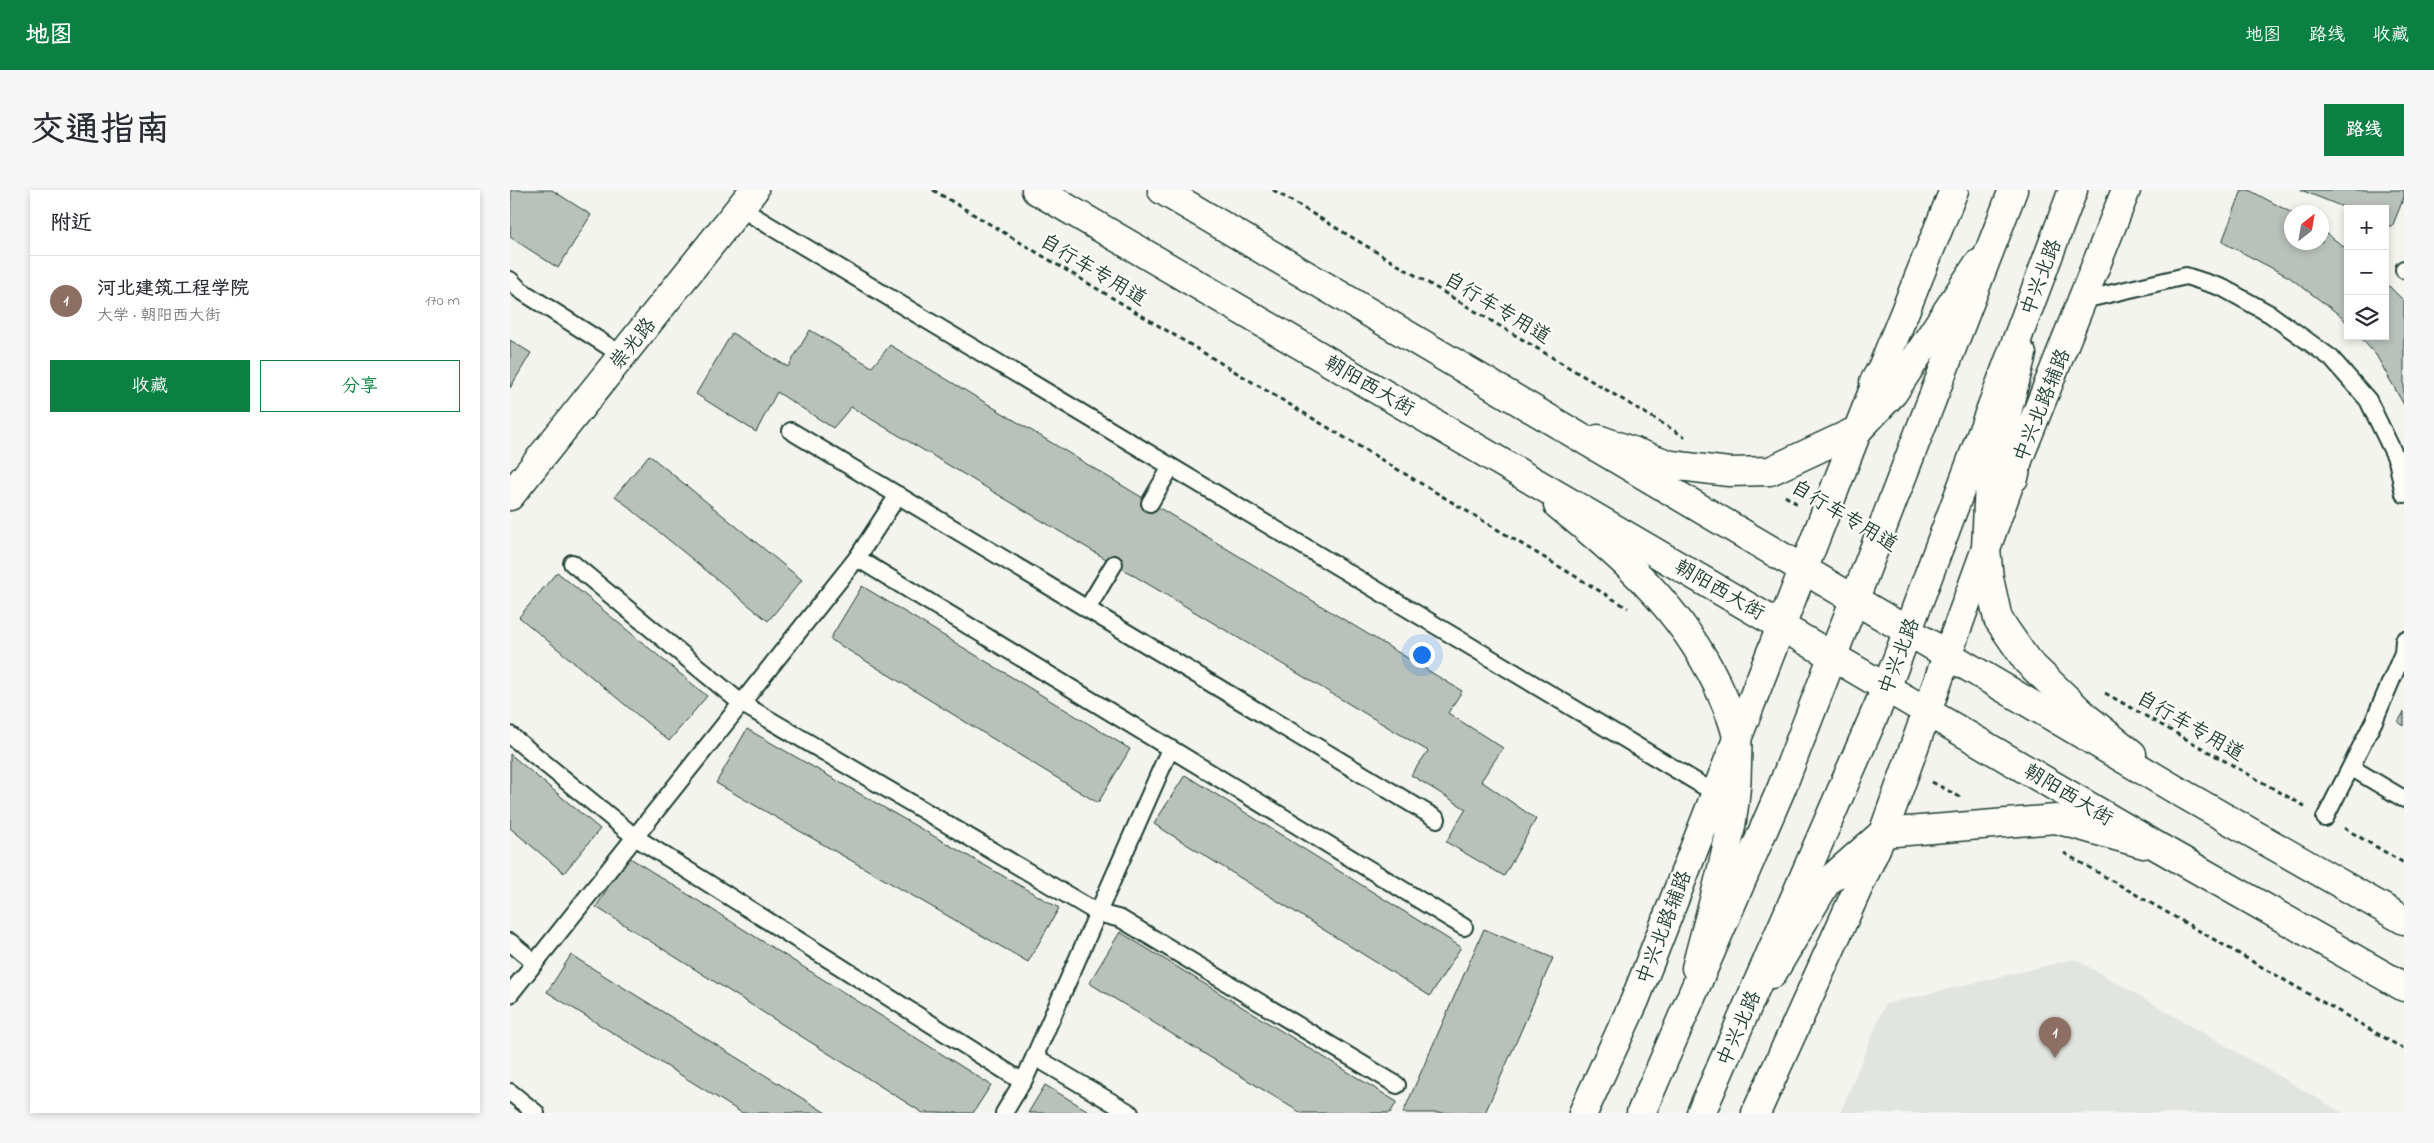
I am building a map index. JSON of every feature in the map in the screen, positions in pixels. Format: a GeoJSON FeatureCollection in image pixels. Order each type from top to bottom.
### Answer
{"type":"FeatureCollection","features":[{"type":"Feature","properties":{"kind":"main road","name":"朝阳西大街"},"geometry":{"type":"LineString","coordinates":[[1036,190],[1928,710],[2160,848],[2404,987]]}},
{"type":"Feature","properties":{"kind":"main road"},"geometry":{"type":"LineString","coordinates":[[1162,190],[2178,791],[2404,920]]}},
{"type":"Feature","properties":{"kind":"main road"},"geometry":{"type":"LineString","coordinates":[[1811,452],[1859,405],[1882,368],[1954,190]]}},
{"type":"Feature","properties":{"kind":"main road"},"geometry":{"type":"LineString","coordinates":[[1641,1113],[1782,787],[2013,190]]}},
{"type":"Feature","properties":{"kind":"main road","name":"中兴北路"},"geometry":{"type":"LineString","coordinates":[[1701,1113],[1887,686],[2073,190]]}},
{"type":"Feature","properties":{"kind":"main road","name":"中兴北路辅路"},"geometry":{"type":"LineString","coordinates":[[2005,631],[2001,578],[2006,514],[2018,460],[2126,190]]}},
{"type":"Feature","properties":{"kind":"main road","name":"崇光路"},"geometry":{"type":"LineString","coordinates":[[510,496],[747,199]]}},
{"type":"Feature","properties":{"kind":"main road"},"geometry":{"type":"LineString","coordinates":[[1554,423],[1671,465],[1729,472],[1770,471],[1858,430],[1893,392],[1995,237]]}},
{"type":"Feature","properties":{"kind":"main road"},"geometry":{"type":"LineString","coordinates":[[2046,263],[1989,482],[1986,549],[1989,578],[1998,619],[2027,661],[2088,719],[2178,791]]}},
{"type":"Feature","properties":{"kind":"main road","name":"中兴北路辅路"},"geometry":{"type":"LineString","coordinates":[[1583,1113],[1635,1000],[1882,368]]}},
{"type":"Feature","properties":{"kind":"main road"},"geometry":{"type":"LineString","coordinates":[[1756,1113],[1883,833],[2018,460]]}},
{"type":"Feature","properties":{"kind":"main road"},"geometry":{"type":"LineString","coordinates":[[1516,470],[1607,545],[1666,604],[1702,652],[1724,700],[1737,738],[1737,781],[1730,830],[1685,1012]]}},
{"type":"Feature","properties":{"kind":"main road"},"geometry":{"type":"LineString","coordinates":[[1734,1038],[1826,883],[1883,833],[2056,819],[2160,848]]}},
{"type":"Feature","properties":{"kind":"lane"},"geometry":{"type":"LineString","coordinates":[[747,199],[1171,467],[1715,793]]}},
{"type":"Feature","properties":{"kind":"lane"},"geometry":{"type":"LineString","coordinates":[[2083,300],[2186,276],[2223,288],[2270,314],[2330,358],[2368,400],[2397,460],[2404,494]]}},
{"type":"Feature","properties":{"kind":"lane"},"geometry":{"type":"LineString","coordinates":[[510,280],[520,290],[622,355]]}},
{"type":"Feature","properties":{"kind":"lane"},"geometry":{"type":"LineString","coordinates":[[790,431],[1436,819]]}},
{"type":"Feature","properties":{"kind":"lane"},"geometry":{"type":"LineString","coordinates":[[1150,503],[1171,467]]}},
{"type":"Feature","properties":{"kind":"lane"},"geometry":{"type":"LineString","coordinates":[[510,994],[857,558],[898,495]]}},
{"type":"Feature","properties":{"kind":"lane"},"geometry":{"type":"LineString","coordinates":[[857,558],[1464,927]]}},
{"type":"Feature","properties":{"kind":"lane"},"geometry":{"type":"LineString","coordinates":[[572,563],[742,703],[1098,912],[1122,919],[1397,1085]]}},
{"type":"Feature","properties":{"kind":"lane"},"geometry":{"type":"LineString","coordinates":[[1088,609],[1114,564]]}},
{"type":"Feature","properties":{"kind":"lane"},"geometry":{"type":"LineString","coordinates":[[2325,818],[2352,768],[2403,653],[2404,640]]}},
{"type":"Feature","properties":{"kind":"lane"},"geometry":{"type":"LineString","coordinates":[[510,735],[635,837],[1022,1082]]}},
{"type":"Feature","properties":{"kind":"lane"},"geometry":{"type":"LineString","coordinates":[[1004,1113],[1035,1057],[1170,749]]}},
{"type":"Feature","properties":{"kind":"lane"},"geometry":{"type":"LineString","coordinates":[[2352,768],[2404,799]]}},
{"type":"Feature","properties":{"kind":"lane"},"geometry":{"type":"LineString","coordinates":[[510,942],[535,962]]}},
{"type":"Feature","properties":{"kind":"lane"},"geometry":{"type":"LineString","coordinates":[[1035,1057],[1130,1113]]}},
{"type":"Feature","properties":{"kind":"lane"},"geometry":{"type":"LineString","coordinates":[[513,1101],[536,1113]]}},
{"type":"Feature","properties":{"kind":"path","name":"自行车专用道"},"geometry":{"type":"LineString","coordinates":[[933,190],[1634,611]]}},
{"type":"Feature","properties":{"kind":"path","name":"自行车专用道"},"geometry":{"type":"LineString","coordinates":[[1273,190],[1693,441]]}},
{"type":"Feature","properties":{"kind":"path","name":"自行车专用道"},"geometry":{"type":"LineString","coordinates":[[1784,496],[1823,519]]}},
{"type":"Feature","properties":{"kind":"path","name":"自行车专用道"},"geometry":{"type":"LineString","coordinates":[[2104,692],[2404,863]]}},
{"type":"Feature","properties":{"kind":"shaded area"},"geometry":{"type":"Polygon","coordinates":[[[2075,959],[2343,1113],[1840,1113],[1885,1004],[2075,959]]]}},
{"type":"Feature","properties":{"kind":"building"},"geometry":{"type":"Polygon","coordinates":[[[511,190],[552,190],[591,215],[558,268],[510,237],[511,190]]]}},
{"type":"Feature","properties":{"kind":"building"},"geometry":{"type":"Polygon","coordinates":[[[2242,190],[2249,190],[2284,209],[2284,250],[2329,250],[2329,235],[2344,247],[2344,319],[2289,277],[2222,242],[2242,190]]]}},
{"type":"Feature","properties":{"kind":"building"},"geometry":{"type":"Polygon","coordinates":[[[2301,190],[2404,190],[2404,197],[2392,227],[2389,226],[2389,205],[2344,205],[2344,207],[2301,190]]]}},
{"type":"Feature","properties":{"kind":"building"},"geometry":{"type":"Polygon","coordinates":[[[2389,286],[2404,301],[2404,405],[2376,355],[2363,340],[2389,340],[2389,286]]]}},
{"type":"Feature","properties":{"kind":"building"},"geometry":{"type":"Polygon","coordinates":[[[810,330],[872,367],[890,345],[1462,691],[1448,713],[1503,748],[1481,781],[1536,819],[1504,876],[1446,842],[1466,809],[1411,775],[1428,751],[851,407],[833,428],[777,392],[756,432],[696,394],[732,333],[788,367],[810,330]]]}},
{"type":"Feature","properties":{"kind":"building"},"geometry":{"type":"Polygon","coordinates":[[[510,340],[531,353],[510,388],[510,340]]]}},
{"type":"Feature","properties":{"kind":"building"},"geometry":{"type":"Polygon","coordinates":[[[649,455],[802,580],[768,621],[615,496],[649,455]]]}},
{"type":"Feature","properties":{"kind":"building"},"geometry":{"type":"Polygon","coordinates":[[[557,572],[707,696],[669,741],[519,617],[557,572]]]}},
{"type":"Feature","properties":{"kind":"building"},"geometry":{"type":"Polygon","coordinates":[[[862,586],[1130,749],[1098,803],[830,639],[862,586]]]}},
{"type":"Feature","properties":{"kind":"building"},"geometry":{"type":"Polygon","coordinates":[[[2404,712],[2404,726],[2398,722],[2404,712]]]}},
{"type":"Feature","properties":{"kind":"building"},"geometry":{"type":"Polygon","coordinates":[[[747,729],[1059,908],[1028,962],[716,783],[747,729]]]}},
{"type":"Feature","properties":{"kind":"building"},"geometry":{"type":"Polygon","coordinates":[[[510,754],[600,829],[564,873],[510,828],[510,754]]]}},
{"type":"Feature","properties":{"kind":"building"},"geometry":{"type":"Polygon","coordinates":[[[1185,775],[1461,947],[1430,996],[1154,824],[1185,775]]]}},
{"type":"Feature","properties":{"kind":"building"},"geometry":{"type":"Polygon","coordinates":[[[627,856],[991,1085],[973,1113],[923,1113],[596,907],[627,856]]]}},
{"type":"Feature","properties":{"kind":"building"},"geometry":{"type":"Polygon","coordinates":[[[1484,929],[1553,958],[1485,1113],[1403,1113],[1484,929]]]}},
{"type":"Feature","properties":{"kind":"building"},"geometry":{"type":"Polygon","coordinates":[[[1120,932],[1397,1102],[1390,1113],[1301,1113],[1089,983],[1120,932]]]}},
{"type":"Feature","properties":{"kind":"building"},"geometry":{"type":"Polygon","coordinates":[[[571,955],[826,1113],[742,1113],[547,992],[571,955]]]}},
{"type":"Feature","properties":{"kind":"building"},"geometry":{"type":"Polygon","coordinates":[[[1045,1085],[1092,1113],[1028,1113],[1045,1085]]]}},
{"type":"Feature","properties":{"kind":"place","name":"河北建筑工程学院"},"geometry":{"type":"Point","coordinates":[2055,1058]}}]}
